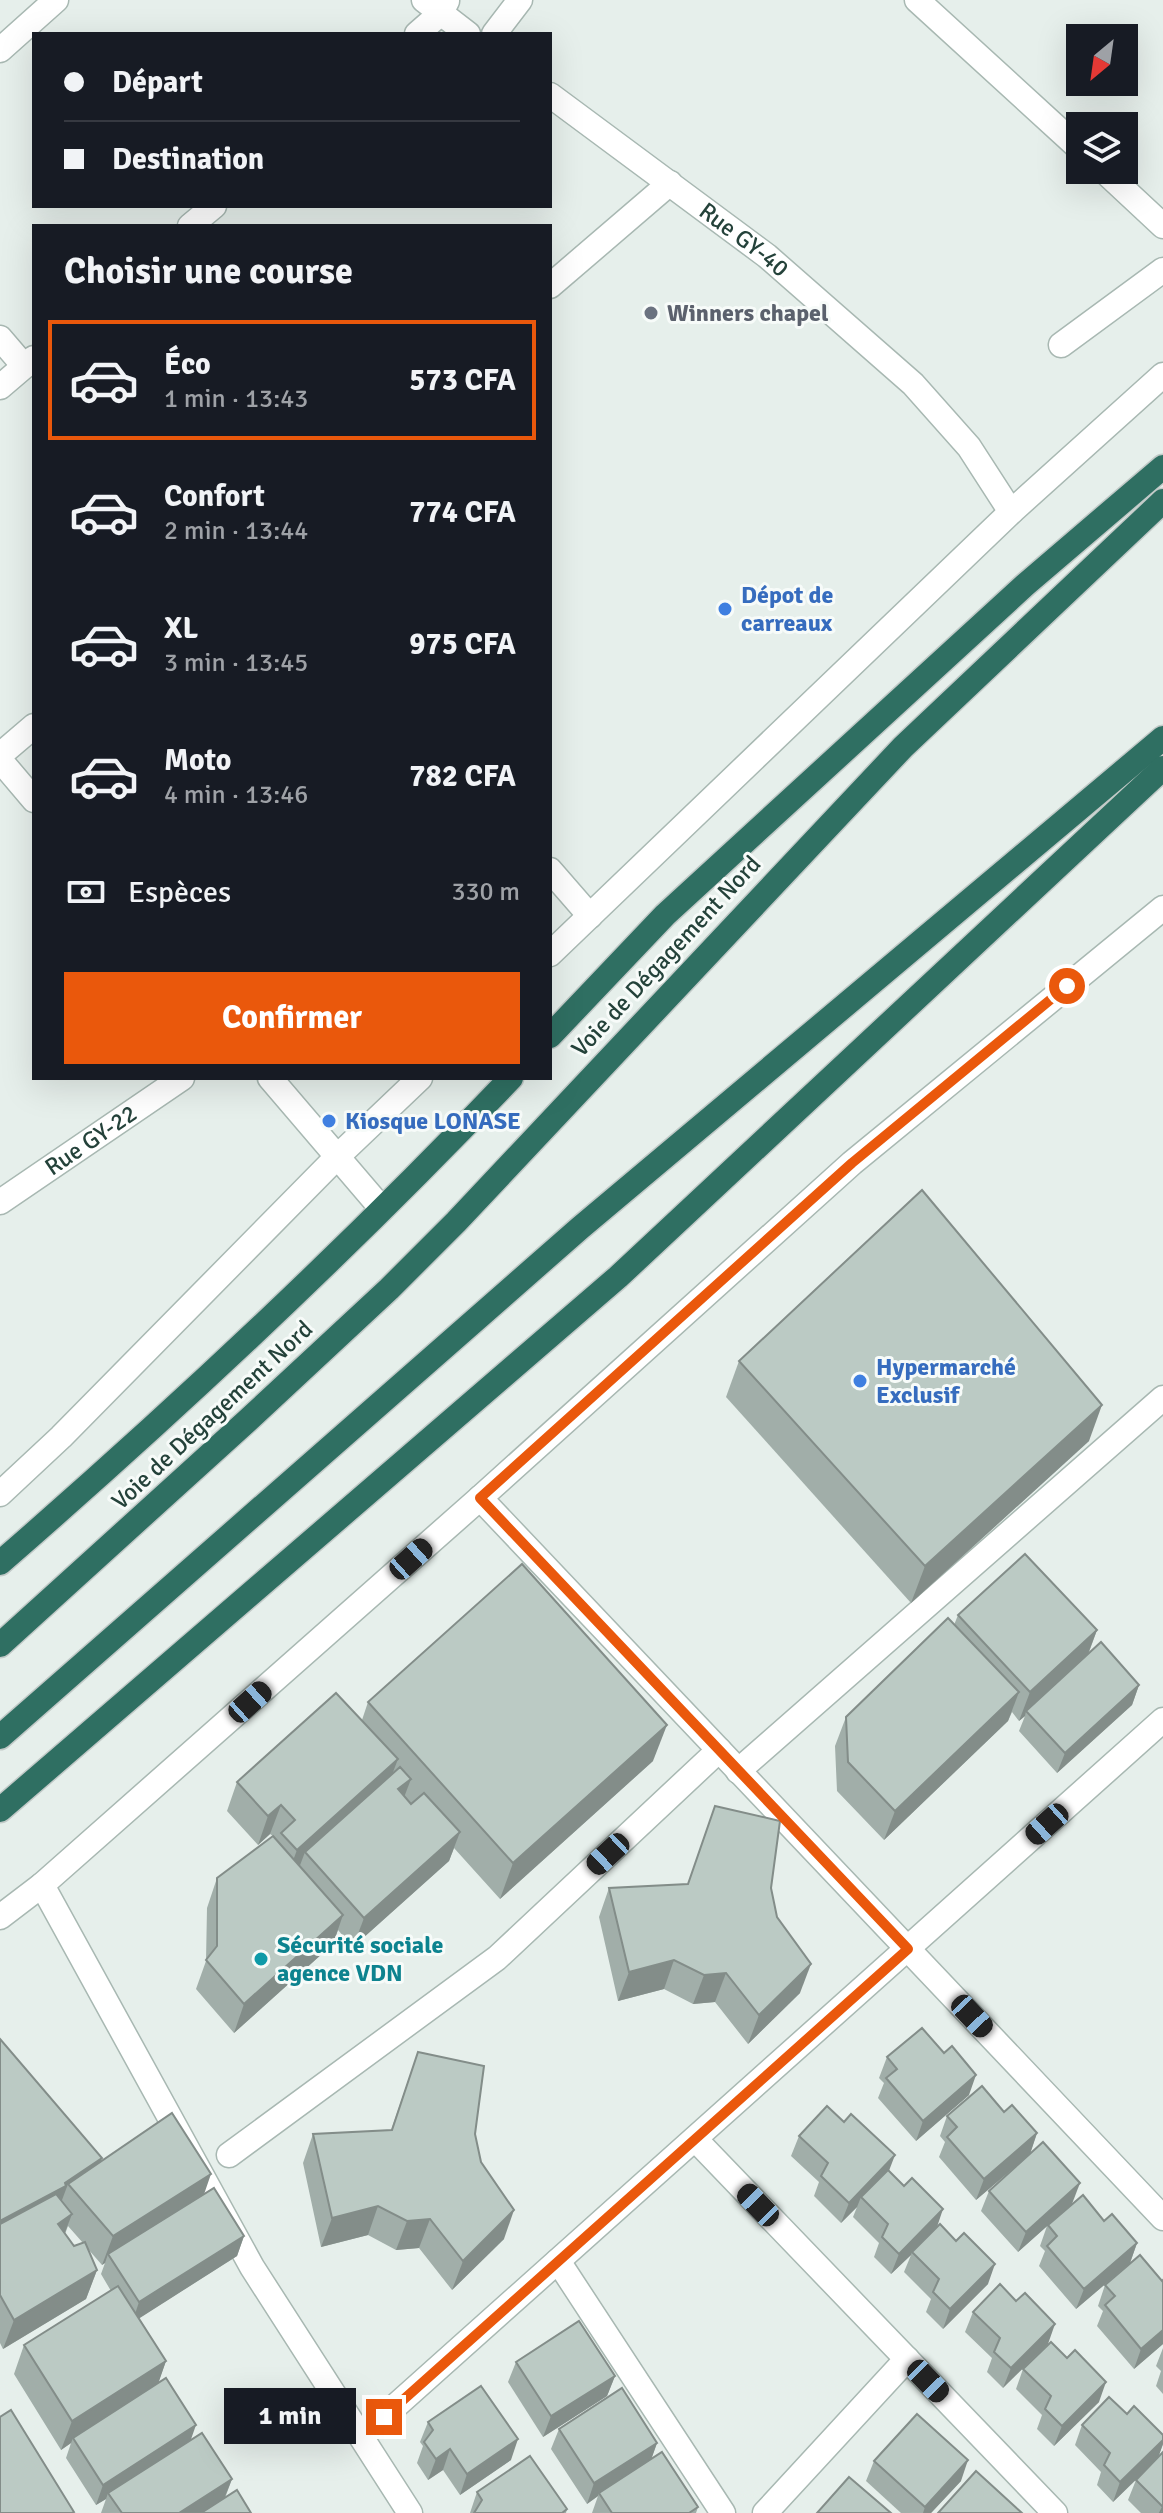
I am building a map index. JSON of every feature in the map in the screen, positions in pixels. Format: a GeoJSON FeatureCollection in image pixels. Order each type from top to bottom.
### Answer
{"type":"FeatureCollection","features":[{"type":"Feature","properties":{"kind":"highway"},"geometry":{"type":"LineString","coordinates":[[552,1034],[665,915],[1025,585],[1163,467]]}},
{"type":"Feature","properties":{"kind":"highway","name":"Voie de Dégagement Nord"},"geometry":{"type":"LineString","coordinates":[[0,1645],[389,1289],[456,1222],[903,747],[1163,501]]}},
{"type":"Feature","properties":{"kind":"highway"},"geometry":{"type":"LineString","coordinates":[[0,1737],[580,1228],[1163,738]]}},
{"type":"Feature","properties":{"kind":"highway"},"geometry":{"type":"LineString","coordinates":[[0,1810],[618,1277],[1163,768]]}},
{"type":"Feature","properties":{"kind":"highway"},"geometry":{"type":"LineString","coordinates":[[0,1563],[135,1446],[382,1209],[509,1080]]}},
{"type":"Feature","properties":{"kind":"street"},"geometry":{"type":"LineString","coordinates":[[0,50],[56,0]]}},
{"type":"Feature","properties":{"kind":"street"},"geometry":{"type":"LineString","coordinates":[[496,32],[520,0]]}},
{"type":"Feature","properties":{"kind":"street"},"geometry":{"type":"LineString","coordinates":[[917,0],[1066,136]]}},
{"type":"Feature","properties":{"kind":"street"},"geometry":{"type":"LineString","coordinates":[[418,32],[437,4],[466,32]]}},
{"type":"Feature","properties":{"kind":"street","name":"Rue GY-40"},"geometry":{"type":"LineString","coordinates":[[552,96],[767,256],[913,384],[969,447],[1011,512]]}},
{"type":"Feature","properties":{"kind":"street"},"geometry":{"type":"LineString","coordinates":[[552,284],[670,183]]}},
{"type":"Feature","properties":{"kind":"street"},"geometry":{"type":"LineString","coordinates":[[1118,184],[1163,226]]}},
{"type":"Feature","properties":{"kind":"street"},"geometry":{"type":"LineString","coordinates":[[192,224],[212,208]]}},
{"type":"Feature","properties":{"kind":"street"},"geometry":{"type":"LineString","coordinates":[[1061,345],[1163,270]]}},
{"type":"Feature","properties":{"kind":"street"},"geometry":{"type":"LineString","coordinates":[[0,338],[29,362],[0,387]]}},
{"type":"Feature","properties":{"kind":"street"},"geometry":{"type":"LineString","coordinates":[[552,952],[1011,512],[1163,375]]}},
{"type":"Feature","properties":{"kind":"street"},"geometry":{"type":"LineString","coordinates":[[32,728],[0,758],[32,798]]}},
{"type":"Feature","properties":{"kind":"street"},"geometry":{"type":"LineString","coordinates":[[552,872],[590,916]]}},
{"type":"Feature","properties":{"kind":"street"},"geometry":{"type":"LineString","coordinates":[[0,1917],[42,1885],[480,1498],[852,1163],[1163,908]]}},
{"type":"Feature","properties":{"kind":"street","name":"Rue GY-22"},"geometry":{"type":"LineString","coordinates":[[0,1202],[179,1080]]}},
{"type":"Feature","properties":{"kind":"street"},"geometry":{"type":"LineString","coordinates":[[272,1080],[382,1209]]}},
{"type":"Feature","properties":{"kind":"street"},"geometry":{"type":"LineString","coordinates":[[0,1494],[61,1437],[337,1157],[418,1080]]}},
{"type":"Feature","properties":{"kind":"street"},"geometry":{"type":"LineString","coordinates":[[738,1771],[1163,1398]]}},
{"type":"Feature","properties":{"kind":"street"},"geometry":{"type":"LineString","coordinates":[[480,1498],[1163,2218]]}},
{"type":"Feature","properties":{"kind":"street"},"geometry":{"type":"LineString","coordinates":[[362,2436],[1163,1720]]}},
{"type":"Feature","properties":{"kind":"street"},"geometry":{"type":"LineString","coordinates":[[229,2155],[497,1958],[719,1750]]}},
{"type":"Feature","properties":{"kind":"street"},"geometry":{"type":"LineString","coordinates":[[42,1885],[252,2267],[410,2513]]}},
{"type":"Feature","properties":{"kind":"street"},"geometry":{"type":"LineString","coordinates":[[695,2139],[1055,2513]]}},
{"type":"Feature","properties":{"kind":"street"},"geometry":{"type":"LineString","coordinates":[[558,2261],[723,2513]]}},
{"type":"Feature","properties":{"kind":"street"},"geometry":{"type":"LineString","coordinates":[[765,2513],[907,2359]]}},
{"type":"Feature","properties":{"kind":"building"},"geometry":{"type":"Polygon","coordinates":[[[922,1190],[1102,1405],[925,1566],[739,1361],[922,1190]]]}},
{"type":"Feature","properties":{"kind":"building"},"geometry":{"type":"Polygon","coordinates":[[[1025,1554],[1097,1630],[1030,1692],[958,1615],[1025,1554]]]}},
{"type":"Feature","properties":{"kind":"building"},"geometry":{"type":"Polygon","coordinates":[[[522,1564],[667,1725],[513,1863],[368,1702],[522,1564]]]}},
{"type":"Feature","properties":{"kind":"building"},"geometry":{"type":"Polygon","coordinates":[[[948,1618],[1019,1692],[895,1811],[848,1762],[846,1717],[948,1618]]]}},
{"type":"Feature","properties":{"kind":"building"},"geometry":{"type":"Polygon","coordinates":[[[1101,1642],[1139,1685],[1065,1753],[1026,1711],[1101,1642]]]}},
{"type":"Feature","properties":{"kind":"building"},"geometry":{"type":"Polygon","coordinates":[[[336,1693],[398,1759],[297,1850],[281,1833],[295,1820],[281,1805],[268,1816],[237,1782],[336,1693]]]}},
{"type":"Feature","properties":{"kind":"building"},"geometry":{"type":"Polygon","coordinates":[[[400,1767],[411,1779],[398,1789],[411,1804],[424,1793],[460,1832],[364,1918],[305,1852],[400,1767]]]}},
{"type":"Feature","properties":{"kind":"building"},"geometry":{"type":"Polygon","coordinates":[[[715,1806],[780,1821],[771,1888],[777,1917],[811,1964],[759,2015],[726,1973],[704,1975],[674,1960],[629,1972],[609,1888],[688,1884],[715,1806]]]}},
{"type":"Feature","properties":{"kind":"building","name":"Sécurité sociale agence VDN"},"geometry":{"type":"Polygon","coordinates":[[[273,1836],[343,1915],[244,2004],[206,1960],[217,1946],[217,1878],[273,1836]]]}},
{"type":"Feature","properties":{"kind":"building"},"geometry":{"type":"Polygon","coordinates":[[[922,2028],[944,2053],[952,2046],[976,2075],[923,2121],[886,2078],[897,2069],[887,2057],[922,2028]]]}},
{"type":"Feature","properties":{"kind":"building"},"geometry":{"type":"Polygon","coordinates":[[[0,2039],[102,2158],[65,2183],[66,2186],[0,2221],[0,2039]]]}},
{"type":"Feature","properties":{"kind":"building"},"geometry":{"type":"Polygon","coordinates":[[[418,2052],[484,2066],[475,2134],[481,2162],[514,2210],[463,2261],[430,2219],[407,2221],[378,2206],[332,2218],[313,2134],[392,2130],[418,2052]]]}},
{"type":"Feature","properties":{"kind":"building"},"geometry":{"type":"Polygon","coordinates":[[[982,2086],[1004,2112],[1012,2105],[1037,2133],[984,2179],[947,2137],[957,2127],[947,2116],[982,2086]]]}},
{"type":"Feature","properties":{"kind":"building"},"geometry":{"type":"Polygon","coordinates":[[[827,2106],[844,2122],[851,2114],[895,2155],[849,2203],[821,2176],[828,2163],[799,2136],[827,2106]]]}},
{"type":"Feature","properties":{"kind":"building"},"geometry":{"type":"Polygon","coordinates":[[[172,2113],[211,2174],[113,2236],[68,2184],[172,2113]]]}},
{"type":"Feature","properties":{"kind":"building"},"geometry":{"type":"Polygon","coordinates":[[[1043,2142],[1080,2183],[1026,2232],[989,2191],[1043,2142]]]}},
{"type":"Feature","properties":{"kind":"building"},"geometry":{"type":"Polygon","coordinates":[[[888,2170],[904,2186],[912,2178],[943,2209],[899,2254],[882,2237],[888,2224],[861,2197],[888,2170]]]}},
{"type":"Feature","properties":{"kind":"building"},"geometry":{"type":"Polygon","coordinates":[[[214,2188],[244,2236],[139,2302],[108,2254],[214,2188]]]}},
{"type":"Feature","properties":{"kind":"building"},"geometry":{"type":"Polygon","coordinates":[[[56,2194],[72,2214],[58,2224],[74,2246],[85,2242],[97,2270],[14,2320],[0,2295],[0,2224],[56,2194]]]}},
{"type":"Feature","properties":{"kind":"building"},"geometry":{"type":"Polygon","coordinates":[[[1083,2195],[1104,2221],[1112,2214],[1137,2243],[1084,2289],[1047,2246],[1057,2236],[1048,2225],[1083,2195]]]}},
{"type":"Feature","properties":{"kind":"building"},"geometry":{"type":"Polygon","coordinates":[[[940,2224],[956,2241],[964,2233],[995,2264],[950,2309],[933,2292],[939,2279],[912,2252],[940,2224]]]}},
{"type":"Feature","properties":{"kind":"building"},"geometry":{"type":"Polygon","coordinates":[[[1140,2255],[1163,2280],[1163,2330],[1141,2349],[1105,2305],[1115,2296],[1105,2285],[1140,2255]]]}},
{"type":"Feature","properties":{"kind":"building"},"geometry":{"type":"Polygon","coordinates":[[[1000,2284],[1016,2301],[1025,2293],[1055,2324],[1011,2368],[994,2352],[1000,2338],[973,2312],[1000,2284]]]}},
{"type":"Feature","properties":{"kind":"building"},"geometry":{"type":"Polygon","coordinates":[[[118,2286],[166,2361],[72,2421],[24,2345],[118,2286]]]}},
{"type":"Feature","properties":{"kind":"building"},"geometry":{"type":"Polygon","coordinates":[[[579,2321],[615,2376],[551,2416],[516,2362],[579,2321]]]}},
{"type":"Feature","properties":{"kind":"building"},"geometry":{"type":"Polygon","coordinates":[[[1051,2342],[1067,2358],[1075,2350],[1106,2382],[1062,2426],[1045,2409],[1051,2396],[1023,2369],[1051,2342]]]}},
{"type":"Feature","properties":{"kind":"building"},"geometry":{"type":"Polygon","coordinates":[[[166,2378],[196,2425],[103,2485],[73,2438],[166,2378]]]}},
{"type":"Feature","properties":{"kind":"building"},"geometry":{"type":"Polygon","coordinates":[[[481,2386],[518,2439],[467,2474],[450,2449],[436,2459],[424,2442],[433,2430],[428,2422],[481,2386]]]}},
{"type":"Feature","properties":{"kind":"building"},"geometry":{"type":"Polygon","coordinates":[[[622,2388],[657,2443],[594,2483],[559,2429],[622,2388]]]}},
{"type":"Feature","properties":{"kind":"building"},"geometry":{"type":"Polygon","coordinates":[[[1109,2397],[1127,2414],[1134,2406],[1163,2435],[1163,2440],[1120,2482],[1104,2465],[1110,2453],[1082,2425],[1109,2397]]]}},
{"type":"Feature","properties":{"kind":"building"},"geometry":{"type":"Polygon","coordinates":[[[11,2410],[74,2512],[0,2513],[0,2417],[11,2410]]]}},
{"type":"Feature","properties":{"kind":"building"},"geometry":{"type":"Polygon","coordinates":[[[917,2414],[968,2460],[925,2507],[874,2461],[917,2414]]]}},
{"type":"Feature","properties":{"kind":"building"},"geometry":{"type":"Polygon","coordinates":[[[202,2433],[232,2479],[179,2513],[122,2513],[108,2493],[202,2433]]]}},
{"type":"Feature","properties":{"kind":"building"},"geometry":{"type":"Polygon","coordinates":[[[662,2452],[698,2507],[689,2513],[612,2513],[599,2493],[662,2452]]]}},
{"type":"Feature","properties":{"kind":"building"},"geometry":{"type":"Polygon","coordinates":[[[1163,2452],[1163,2507],[1136,2480],[1163,2452]]]}},
{"type":"Feature","properties":{"kind":"building"},"geometry":{"type":"Polygon","coordinates":[[[530,2456],[567,2509],[562,2513],[474,2513],[482,2500],[477,2492],[530,2456]]]}},
{"type":"Feature","properties":{"kind":"building"},"geometry":{"type":"Polygon","coordinates":[[[976,2471],[1022,2513],[938,2513],[976,2471]]]}},
{"type":"Feature","properties":{"kind":"building"},"geometry":{"type":"Polygon","coordinates":[[[849,2477],[891,2513],[817,2513],[849,2477]]]}},
{"type":"Feature","properties":{"kind":"building"},"geometry":{"type":"Polygon","coordinates":[[[237,2490],[251,2513],[201,2513],[237,2490]]]}},
{"type":"Feature","properties":{"kind":"place","name":"Winners chapel"},"geometry":{"type":"Point","coordinates":[651,313]}},
{"type":"Feature","properties":{"kind":"place","name":"Dépot de carreaux"},"geometry":{"type":"Point","coordinates":[725,609]}},
{"type":"Feature","properties":{"kind":"place","name":"Kiosque LONASE"},"geometry":{"type":"Point","coordinates":[329,1121]}},
{"type":"Feature","properties":{"kind":"place","name":"Hypermarché Exclusif"},"geometry":{"type":"Point","coordinates":[860,1381]}},
{"type":"Feature","properties":{"kind":"place","name":"Sécurité sociale agence VDN"},"geometry":{"type":"Point","coordinates":[261,1959]}},
{"type":"Feature","properties":{"kind":"route"},"geometry":{"type":"LineString","coordinates":[[384,2417],[908,1949],[480,1498],[852,1163],[1067,986]]}}]}
